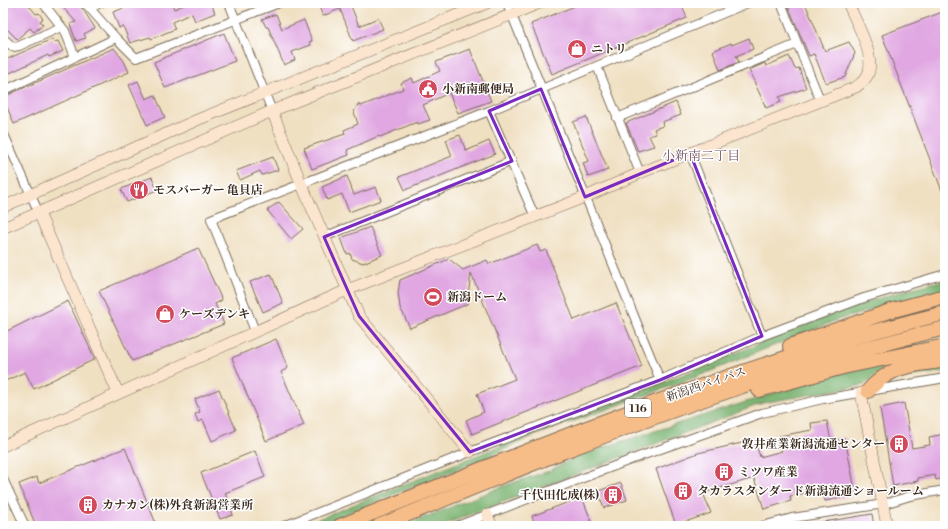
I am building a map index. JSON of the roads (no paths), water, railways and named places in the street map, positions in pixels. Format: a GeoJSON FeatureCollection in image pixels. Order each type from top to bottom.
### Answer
{"type":"FeatureCollection","features":[{"type":"Feature","properties":{"kind":"highway"},"geometry":{"type":"LineString","coordinates":[[721,378],[786,348],[838,328],[945,296]]}},
{"type":"Feature","properties":{"kind":"highway","name":"新潟西バイパス"},"geometry":{"type":"LineString","coordinates":[[340,526],[628,412],[721,378],[803,351],[945,313]]}},
{"type":"Feature","properties":{"kind":"highway","name":"新潟西バイパス"},"geometry":{"type":"LineString","coordinates":[[379,526],[641,423],[727,391],[801,367],[945,328]]}},
{"type":"Feature","properties":{"kind":"highway"},"geometry":{"type":"LineString","coordinates":[[641,423],[843,367],[945,346]]}},
{"type":"Feature","properties":{"kind":"highway"},"geometry":{"type":"LineString","coordinates":[[865,392],[879,379],[891,371],[945,360]]}},
{"type":"Feature","properties":{"kind":"street"},"geometry":{"type":"LineString","coordinates":[[43,3],[61,27],[75,57]]}},
{"type":"Feature","properties":{"kind":"street"},"geometry":{"type":"LineString","coordinates":[[88,5],[101,3]]}},
{"type":"Feature","properties":{"kind":"street"},"geometry":{"type":"LineString","coordinates":[[229,3],[301,183],[359,316],[470,452]]}},
{"type":"Feature","properties":{"kind":"street"},"geometry":{"type":"LineString","coordinates":[[88,5],[116,38],[136,58],[278,3]]}},
{"type":"Feature","properties":{"kind":"street"},"geometry":{"type":"LineString","coordinates":[[3,207],[197,120],[487,3]]}},
{"type":"Feature","properties":{"kind":"street"},"geometry":{"type":"LineString","coordinates":[[507,3],[660,380]]}},
{"type":"Feature","properties":{"kind":"street"},"geometry":{"type":"LineString","coordinates":[[3,228],[272,111],[540,3]]}},
{"type":"Feature","properties":{"kind":"street"},"geometry":{"type":"LineString","coordinates":[[254,331],[211,219],[489,111],[541,88],[748,3]]}},
{"type":"Feature","properties":{"kind":"street"},"geometry":{"type":"LineString","coordinates":[[781,3],[796,44],[820,100]]}},
{"type":"Feature","properties":{"kind":"street"},"geometry":{"type":"LineString","coordinates":[[3,446],[347,290],[535,217],[820,100],[856,87],[864,81],[869,72],[869,53],[848,3]]}},
{"type":"Feature","properties":{"kind":"street"},"geometry":{"type":"LineString","coordinates":[[3,38],[13,47],[19,46],[61,27]]}},
{"type":"Feature","properties":{"kind":"street"},"geometry":{"type":"LineString","coordinates":[[3,91],[116,38]]}},
{"type":"Feature","properties":{"kind":"street"},"geometry":{"type":"LineString","coordinates":[[617,118],[796,44]]}},
{"type":"Feature","properties":{"kind":"street"},"geometry":{"type":"LineString","coordinates":[[597,66],[640,173]]}},
{"type":"Feature","properties":{"kind":"street"},"geometry":{"type":"LineString","coordinates":[[489,111],[535,217]]}},
{"type":"Feature","properties":{"kind":"street"},"geometry":{"type":"LineString","coordinates":[[3,132],[118,393]]}},
{"type":"Feature","properties":{"kind":"street"},"geometry":{"type":"LineString","coordinates":[[690,153],[762,336]]}},
{"type":"Feature","properties":{"kind":"street"},"geometry":{"type":"LineString","coordinates":[[324,237],[512,161]]}},
{"type":"Feature","properties":{"kind":"street"},"geometry":{"type":"LineString","coordinates":[[284,526],[470,452],[660,380],[762,336],[864,298],[945,274]]}},
{"type":"Feature","properties":{"kind":"street"},"geometry":{"type":"LineString","coordinates":[[457,526],[734,422],[787,407],[945,378]]}},
{"type":"Feature","properties":{"kind":"street"},"geometry":{"type":"LineString","coordinates":[[865,392],[887,526]]}},
{"type":"Feature","properties":{"kind":"street"},"geometry":{"type":"LineString","coordinates":[[3,479],[25,526]]}},
{"type":"Feature","properties":{"kind":"street"},"geometry":{"type":"LineString","coordinates":[[762,526],[792,518],[884,504],[910,496],[945,490]]}},
{"type":"Feature","properties":{"kind":"street"},"geometry":{"type":"LineString","coordinates":[[487,514],[492,526]]}},
{"type":"Feature","properties":{"kind":"place","name":"ニトリ"},"geometry":{"type":"Point","coordinates":[577,49]}},
{"type":"Feature","properties":{"kind":"place","name":"小新南郵便局"},"geometry":{"type":"Point","coordinates":[428,89]}},
{"type":"Feature","properties":{"kind":"place","name":"モスバーガー 亀貝店"},"geometry":{"type":"Point","coordinates":[139,190]}},
{"type":"Feature","properties":{"kind":"place","name":"新潟ドーム"},"geometry":{"type":"Point","coordinates":[433,297]}},
{"type":"Feature","properties":{"kind":"place","name":"ケーズデンキ"},"geometry":{"type":"Point","coordinates":[165,314]}},
{"type":"Feature","properties":{"kind":"place","name":"敦井産業新潟流通センター"},"geometry":{"type":"Point","coordinates":[899,444]}},
{"type":"Feature","properties":{"kind":"place","name":"ミツワ産業"},"geometry":{"type":"Point","coordinates":[724,472]}},
{"type":"Feature","properties":{"kind":"place","name":"タカラスタンダード新潟流通ショールーム"},"geometry":{"type":"Point","coordinates":[683,491]}},
{"type":"Feature","properties":{"kind":"place","name":"千代田化成(株)"},"geometry":{"type":"Point","coordinates":[613,495]}},
{"type":"Feature","properties":{"kind":"place","name":"カナカン(株)外食新潟営業所"},"geometry":{"type":"Point","coordinates":[88,505]}},
{"type":"Feature","properties":{"kind":"district","name":"小新南二丁目"},"geometry":{"type":"Point","coordinates":[701,155]}}]}
